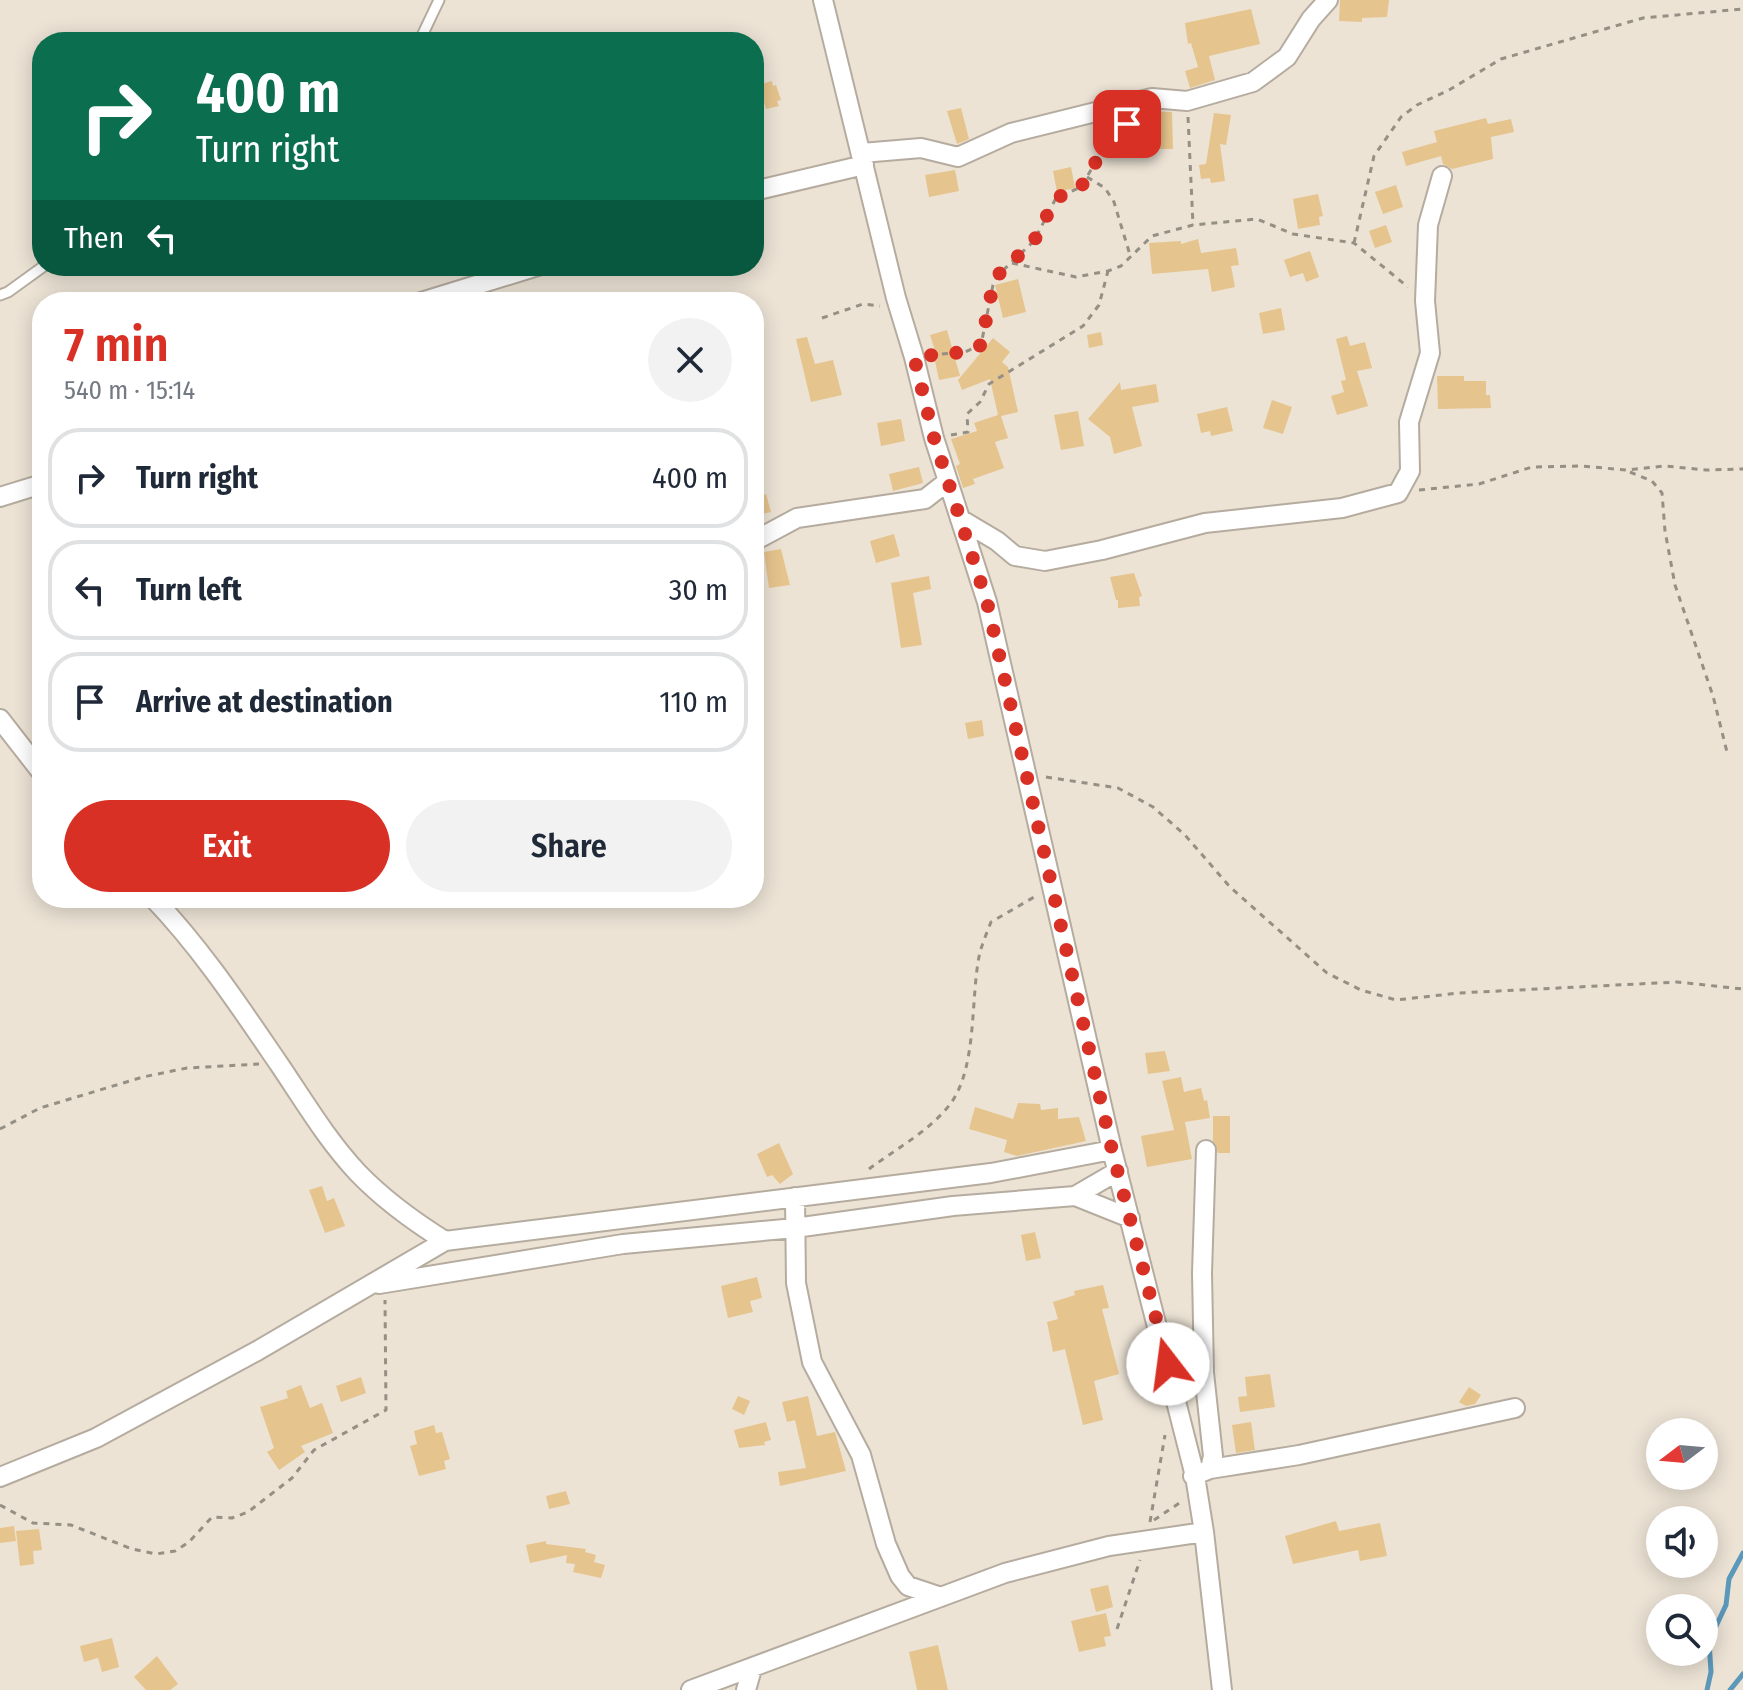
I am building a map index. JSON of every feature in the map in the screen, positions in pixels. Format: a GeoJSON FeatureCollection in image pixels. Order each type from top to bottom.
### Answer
{"type":"FeatureCollection","features":[{"type":"Feature","properties":{"kind":"street"},"geometry":{"type":"LineString","coordinates":[[823,0],[896,298],[934,438],[987,602],[1112,1150],[1200,1479],[1222,1690]]}},
{"type":"Feature","properties":{"kind":"street"},"geometry":{"type":"LineString","coordinates":[[764,188],[863,159],[921,148],[958,157],[1011,133],[1152,98],[1187,101],[1253,82],[1287,57],[1311,19],[1328,0]]}},
{"type":"Feature","properties":{"kind":"street"},"geometry":{"type":"LineString","coordinates":[[960,519],[1015,556],[1045,561],[1102,550],[1205,523],[1342,508],[1398,493],[1410,471],[1409,422],[1430,353],[1425,301],[1428,225],[1442,176]]}},
{"type":"Feature","properties":{"kind":"street"},"geometry":{"type":"LineString","coordinates":[[454,292],[506,276]]}},
{"type":"Feature","properties":{"kind":"street"},"geometry":{"type":"LineString","coordinates":[[764,536],[797,518],[925,499],[948,481]]}},
{"type":"Feature","properties":{"kind":"street"},"geometry":{"type":"LineString","coordinates":[[0,497],[32,487]]}},
{"type":"Feature","properties":{"kind":"street"},"geometry":{"type":"LineString","coordinates":[[0,719],[32,760]]}},
{"type":"Feature","properties":{"kind":"street"},"geometry":{"type":"LineString","coordinates":[[163,908],[179,924],[318,1122],[358,1173],[400,1212],[445,1241]]}},
{"type":"Feature","properties":{"kind":"street"},"geometry":{"type":"LineString","coordinates":[[0,1477],[96,1438],[378,1284],[445,1241],[991,1173],[1112,1150]]}},
{"type":"Feature","properties":{"kind":"street"},"geometry":{"type":"LineString","coordinates":[[1200,1479],[1213,1456],[1204,1373],[1202,1273],[1206,1150]]}},
{"type":"Feature","properties":{"kind":"street"},"geometry":{"type":"LineString","coordinates":[[378,1284],[623,1244],[795,1228],[953,1206],[1075,1196],[1118,1171]]}},
{"type":"Feature","properties":{"kind":"street"},"geometry":{"type":"LineString","coordinates":[[1075,1196],[1130,1218]]}},
{"type":"Feature","properties":{"kind":"street"},"geometry":{"type":"LineString","coordinates":[[795,1197],[796,1283],[812,1362],[861,1455],[886,1544],[900,1576],[908,1586],[941,1597]]}},
{"type":"Feature","properties":{"kind":"street"},"geometry":{"type":"LineString","coordinates":[[1200,1479],[1515,1408]]}},
{"type":"Feature","properties":{"kind":"street"},"geometry":{"type":"LineString","coordinates":[[691,1690],[1020,1569],[1109,1546],[1148,1532],[1204,1532]]}},
{"type":"Feature","properties":{"kind":"street"},"geometry":{"type":"LineString","coordinates":[[746,1690],[752,1669]]}},
{"type":"Feature","properties":{"kind":"lane"},"geometry":{"type":"LineString","coordinates":[[424,32],[439,0]]}},
{"type":"Feature","properties":{"kind":"lane"},"geometry":{"type":"LineString","coordinates":[[0,295],[32,275]]}},
{"type":"Feature","properties":{"kind":"path"},"geometry":{"type":"LineString","coordinates":[[1354,243],[1374,156],[1401,117],[1417,105],[1501,59],[1643,18],[1743,9]]}},
{"type":"Feature","properties":{"kind":"path"},"geometry":{"type":"LineString","coordinates":[[914,357],[965,352],[981,345],[993,285],[998,275],[1034,241],[1056,198],[1081,187],[1095,163],[1152,98]]}},
{"type":"Feature","properties":{"kind":"path"},"geometry":{"type":"LineString","coordinates":[[1187,101],[1193,225]]}},
{"type":"Feature","properties":{"kind":"path"},"geometry":{"type":"LineString","coordinates":[[1087,177],[1105,188],[1114,202],[1130,256]]}},
{"type":"Feature","properties":{"kind":"path"},"geometry":{"type":"LineString","coordinates":[[1012,263],[1076,277],[1121,266],[1152,236],[1193,225],[1257,219],[1293,234],[1354,243],[1425,301]]}},
{"type":"Feature","properties":{"kind":"path"},"geometry":{"type":"LineString","coordinates":[[934,438],[968,432],[967,414],[980,402],[989,384],[1083,326],[1099,305],[1108,271]]}},
{"type":"Feature","properties":{"kind":"path"},"geometry":{"type":"LineString","coordinates":[[822,318],[863,304],[885,307],[896,298]]}},
{"type":"Feature","properties":{"kind":"path"},"geometry":{"type":"LineString","coordinates":[[1398,493],[1479,484],[1532,467],[1743,469]]}},
{"type":"Feature","properties":{"kind":"path"},"geometry":{"type":"LineString","coordinates":[[1627,470],[1652,481],[1662,493],[1675,585],[1713,696],[1727,752]]}},
{"type":"Feature","properties":{"kind":"path"},"geometry":{"type":"LineString","coordinates":[[1028,774],[1118,788],[1153,807],[1185,835],[1230,887],[1327,973],[1361,990],[1396,1000],[1459,993],[1677,982],[1743,989]]}},
{"type":"Feature","properties":{"kind":"path"},"geometry":{"type":"LineString","coordinates":[[869,1170],[937,1119],[951,1103],[959,1088],[970,1044],[980,952],[991,922],[1031,901],[1051,881]]}},
{"type":"Feature","properties":{"kind":"path"},"geometry":{"type":"LineString","coordinates":[[0,1129],[40,1108],[143,1077],[187,1068],[279,1064]]}},
{"type":"Feature","properties":{"kind":"path"},"geometry":{"type":"LineString","coordinates":[[0,1505],[33,1523],[71,1525],[132,1549],[156,1554],[175,1551],[189,1542],[212,1517],[232,1518],[248,1512],[292,1478],[314,1450],[386,1410],[378,1284]]}},
{"type":"Feature","properties":{"kind":"path"},"geometry":{"type":"LineString","coordinates":[[1117,1629],[1148,1532],[1168,1423]]}},
{"type":"Feature","properties":{"kind":"path"},"geometry":{"type":"LineString","coordinates":[[1148,1532],[1200,1479]]}},
{"type":"Feature","properties":{"kind":"building"},"geometry":{"type":"Polygon","coordinates":[[[1340,0],[1389,0],[1387,17],[1362,18],[1362,22],[1339,21],[1340,0]]]}},
{"type":"Feature","properties":{"kind":"building"},"geometry":{"type":"Polygon","coordinates":[[[1251,9],[1260,44],[1209,56],[1215,80],[1190,88],[1185,71],[1198,67],[1191,43],[1188,44],[1185,23],[1251,9]]]}},
{"type":"Feature","properties":{"kind":"building"},"geometry":{"type":"Polygon","coordinates":[[[772,81],[773,86],[776,85],[781,100],[777,101],[779,106],[766,109],[764,83],[772,81]]]}},
{"type":"Feature","properties":{"kind":"building"},"geometry":{"type":"Polygon","coordinates":[[[961,108],[969,139],[957,144],[947,111],[961,108]]]}},
{"type":"Feature","properties":{"kind":"building"},"geometry":{"type":"Polygon","coordinates":[[[1149,111],[1172,112],[1173,149],[1150,149],[1149,111]]]}},
{"type":"Feature","properties":{"kind":"building"},"geometry":{"type":"Polygon","coordinates":[[[1214,113],[1231,115],[1226,145],[1220,144],[1225,181],[1211,183],[1210,178],[1201,179],[1199,165],[1206,164],[1214,113]]]}},
{"type":"Feature","properties":{"kind":"building"},"geometry":{"type":"Polygon","coordinates":[[[1486,118],[1488,124],[1511,119],[1514,132],[1491,137],[1493,159],[1452,169],[1443,164],[1441,156],[1406,166],[1402,152],[1437,142],[1434,131],[1486,118]]]}},
{"type":"Feature","properties":{"kind":"building"},"geometry":{"type":"Polygon","coordinates":[[[1071,167],[1075,188],[1057,192],[1053,171],[1071,167]]]}},
{"type":"Feature","properties":{"kind":"building"},"geometry":{"type":"Polygon","coordinates":[[[955,170],[959,191],[929,197],[925,175],[955,170]]]}},
{"type":"Feature","properties":{"kind":"building"},"geometry":{"type":"Polygon","coordinates":[[[1396,185],[1403,207],[1383,214],[1375,192],[1396,185]]]}},
{"type":"Feature","properties":{"kind":"building"},"geometry":{"type":"Polygon","coordinates":[[[1318,194],[1323,216],[1319,217],[1320,225],[1298,229],[1293,199],[1318,194]]]}},
{"type":"Feature","properties":{"kind":"building"},"geometry":{"type":"Polygon","coordinates":[[[1386,225],[1392,242],[1375,248],[1369,231],[1386,225]]]}},
{"type":"Feature","properties":{"kind":"building"},"geometry":{"type":"Polygon","coordinates":[[[1198,239],[1201,253],[1236,248],[1239,265],[1231,266],[1235,287],[1212,292],[1208,269],[1152,274],[1149,243],[1181,241],[1181,244],[1198,239]]]}},
{"type":"Feature","properties":{"kind":"building"},"geometry":{"type":"Polygon","coordinates":[[[1310,251],[1319,277],[1306,282],[1303,273],[1290,277],[1284,260],[1310,251]]]}},
{"type":"Feature","properties":{"kind":"building"},"geometry":{"type":"Polygon","coordinates":[[[1018,279],[1026,312],[1003,318],[995,285],[1018,279]]]}},
{"type":"Feature","properties":{"kind":"building"},"geometry":{"type":"Polygon","coordinates":[[[1281,308],[1285,330],[1263,334],[1259,313],[1281,308]]]}},
{"type":"Feature","properties":{"kind":"building"},"geometry":{"type":"Polygon","coordinates":[[[947,330],[960,376],[939,380],[935,361],[938,360],[930,335],[947,330]]]}},
{"type":"Feature","properties":{"kind":"building"},"geometry":{"type":"Polygon","coordinates":[[[1101,332],[1103,345],[1089,348],[1087,335],[1101,332]]]}},
{"type":"Feature","properties":{"kind":"building"},"geometry":{"type":"Polygon","coordinates":[[[1347,336],[1350,346],[1365,342],[1372,368],[1357,371],[1368,406],[1337,415],[1331,396],[1344,392],[1341,381],[1346,380],[1336,339],[1347,336]]]}},
{"type":"Feature","properties":{"kind":"building"},"geometry":{"type":"Polygon","coordinates":[[[807,337],[815,364],[833,360],[842,395],[811,402],[796,339],[807,337]]]}},
{"type":"Feature","properties":{"kind":"building"},"geometry":{"type":"Polygon","coordinates":[[[993,338],[1010,352],[1002,362],[1008,367],[1018,412],[1001,416],[1008,438],[995,442],[1004,468],[973,479],[975,484],[963,488],[956,466],[960,464],[951,439],[977,431],[974,423],[998,415],[990,379],[962,390],[958,380],[993,338]]]}},
{"type":"Feature","properties":{"kind":"building"},"geometry":{"type":"Polygon","coordinates":[[[1437,376],[1464,376],[1464,381],[1486,381],[1486,395],[1490,395],[1491,408],[1438,409],[1437,376]]]}},
{"type":"Feature","properties":{"kind":"building"},"geometry":{"type":"Polygon","coordinates":[[[1120,382],[1121,390],[1156,384],[1159,402],[1132,407],[1142,446],[1114,454],[1110,437],[1088,419],[1120,382]]]}},
{"type":"Feature","properties":{"kind":"building"},"geometry":{"type":"Polygon","coordinates":[[[1272,400],[1292,407],[1283,434],[1263,428],[1272,400]]]}},
{"type":"Feature","properties":{"kind":"building"},"geometry":{"type":"Polygon","coordinates":[[[1227,407],[1233,431],[1211,436],[1210,431],[1201,433],[1197,414],[1227,407]]]}},
{"type":"Feature","properties":{"kind":"building"},"geometry":{"type":"Polygon","coordinates":[[[1078,411],[1084,446],[1061,450],[1054,415],[1078,411]]]}},
{"type":"Feature","properties":{"kind":"building"},"geometry":{"type":"Polygon","coordinates":[[[901,419],[905,441],[881,446],[877,423],[901,419]]]}},
{"type":"Feature","properties":{"kind":"building"},"geometry":{"type":"Polygon","coordinates":[[[919,467],[923,483],[893,491],[889,474],[919,467]]]}},
{"type":"Feature","properties":{"kind":"building"},"geometry":{"type":"Polygon","coordinates":[[[764,495],[771,512],[764,514],[764,495]]]}},
{"type":"Feature","properties":{"kind":"building"},"geometry":{"type":"Polygon","coordinates":[[[894,534],[900,556],[876,563],[870,541],[894,534]]]}},
{"type":"Feature","properties":{"kind":"building"},"geometry":{"type":"Polygon","coordinates":[[[781,549],[790,585],[769,588],[764,552],[781,549]]]}},
{"type":"Feature","properties":{"kind":"building"},"geometry":{"type":"Polygon","coordinates":[[[1134,573],[1142,596],[1139,597],[1140,606],[1118,608],[1110,577],[1134,573]]]}},
{"type":"Feature","properties":{"kind":"building"},"geometry":{"type":"Polygon","coordinates":[[[929,576],[931,589],[913,593],[922,645],[901,648],[891,583],[929,576]]]}},
{"type":"Feature","properties":{"kind":"building"},"geometry":{"type":"Polygon","coordinates":[[[982,720],[984,736],[968,739],[965,723],[982,720]]]}},
{"type":"Feature","properties":{"kind":"building"},"geometry":{"type":"Polygon","coordinates":[[[1165,1051],[1170,1071],[1148,1074],[1145,1053],[1165,1051]]]}},
{"type":"Feature","properties":{"kind":"building"},"geometry":{"type":"Polygon","coordinates":[[[1181,1077],[1184,1092],[1201,1088],[1210,1118],[1185,1122],[1192,1159],[1147,1167],[1141,1136],[1174,1130],[1162,1081],[1181,1077]]]}},
{"type":"Feature","properties":{"kind":"building"},"geometry":{"type":"Polygon","coordinates":[[[1018,1103],[1040,1104],[1041,1110],[1058,1108],[1058,1119],[1079,1117],[1086,1141],[1017,1156],[1004,1152],[1007,1140],[969,1129],[975,1107],[1013,1119],[1018,1103]]]}},
{"type":"Feature","properties":{"kind":"building"},"geometry":{"type":"Polygon","coordinates":[[[1213,1116],[1230,1116],[1230,1153],[1218,1153],[1213,1141],[1213,1116]]]}},
{"type":"Feature","properties":{"kind":"building"},"geometry":{"type":"Polygon","coordinates":[[[779,1143],[793,1174],[780,1184],[772,1175],[767,1177],[757,1154],[779,1143]]]}},
{"type":"Feature","properties":{"kind":"building"},"geometry":{"type":"Polygon","coordinates":[[[322,1186],[327,1201],[334,1198],[345,1226],[325,1233],[309,1190],[322,1186]]]}},
{"type":"Feature","properties":{"kind":"building"},"geometry":{"type":"Polygon","coordinates":[[[1035,1232],[1041,1258],[1026,1261],[1021,1235],[1035,1232]]]}},
{"type":"Feature","properties":{"kind":"building"},"geometry":{"type":"Polygon","coordinates":[[[757,1277],[762,1298],[750,1301],[753,1312],[728,1318],[721,1286],[757,1277]]]}},
{"type":"Feature","properties":{"kind":"building"},"geometry":{"type":"Polygon","coordinates":[[[1103,1285],[1109,1308],[1102,1309],[1119,1374],[1094,1381],[1103,1420],[1083,1425],[1065,1349],[1053,1352],[1047,1322],[1058,1319],[1053,1302],[1075,1295],[1074,1291],[1103,1285]]]}},
{"type":"Feature","properties":{"kind":"building"},"geometry":{"type":"Polygon","coordinates":[[[1270,1374],[1275,1407],[1240,1412],[1238,1397],[1247,1396],[1245,1377],[1270,1374]]]}},
{"type":"Feature","properties":{"kind":"building"},"geometry":{"type":"Polygon","coordinates":[[[361,1377],[366,1393],[341,1402],[336,1386],[361,1377]]]}},
{"type":"Feature","properties":{"kind":"building"},"geometry":{"type":"Polygon","coordinates":[[[301,1385],[310,1408],[322,1403],[333,1433],[301,1446],[305,1452],[279,1470],[267,1452],[274,1448],[260,1407],[288,1398],[286,1391],[301,1385]]]}},
{"type":"Feature","properties":{"kind":"building"},"geometry":{"type":"Polygon","coordinates":[[[1469,1387],[1481,1395],[1475,1404],[1466,1406],[1459,1402],[1469,1387]]]}},
{"type":"Feature","properties":{"kind":"building"},"geometry":{"type":"Polygon","coordinates":[[[738,1396],[750,1401],[744,1415],[732,1409],[738,1396]]]}},
{"type":"Feature","properties":{"kind":"building"},"geometry":{"type":"Polygon","coordinates":[[[808,1396],[817,1436],[835,1432],[846,1471],[780,1486],[778,1472],[806,1468],[795,1420],[787,1422],[782,1402],[808,1396]]]}},
{"type":"Feature","properties":{"kind":"building"},"geometry":{"type":"Polygon","coordinates":[[[766,1422],[771,1440],[764,1442],[765,1445],[739,1448],[734,1430],[766,1422]]]}},
{"type":"Feature","properties":{"kind":"building"},"geometry":{"type":"Polygon","coordinates":[[[1251,1422],[1255,1450],[1236,1453],[1232,1425],[1251,1422]]]}},
{"type":"Feature","properties":{"kind":"building"},"geometry":{"type":"Polygon","coordinates":[[[434,1425],[436,1433],[442,1432],[450,1459],[444,1461],[446,1469],[419,1476],[410,1446],[417,1444],[414,1431],[434,1425]]]}},
{"type":"Feature","properties":{"kind":"building"},"geometry":{"type":"Polygon","coordinates":[[[566,1491],[570,1504],[549,1509],[546,1496],[566,1491]]]}},
{"type":"Feature","properties":{"kind":"building"},"geometry":{"type":"Polygon","coordinates":[[[1336,1521],[1339,1531],[1380,1523],[1387,1556],[1360,1561],[1358,1550],[1293,1564],[1285,1536],[1336,1521]]]}},
{"type":"Feature","properties":{"kind":"building"},"geometry":{"type":"Polygon","coordinates":[[[14,1526],[16,1541],[0,1543],[0,1528],[14,1526]]]}},
{"type":"Feature","properties":{"kind":"building"},"geometry":{"type":"Polygon","coordinates":[[[39,1529],[42,1550],[33,1551],[34,1564],[20,1566],[16,1531],[39,1529]]]}},
{"type":"Feature","properties":{"kind":"building"},"geometry":{"type":"Polygon","coordinates":[[[546,1541],[546,1544],[586,1549],[585,1552],[596,1555],[594,1562],[605,1565],[601,1578],[573,1572],[575,1564],[566,1563],[567,1555],[530,1563],[526,1545],[546,1541]]]}},
{"type":"Feature","properties":{"kind":"building"},"geometry":{"type":"Polygon","coordinates":[[[1108,1585],[1113,1607],[1096,1612],[1090,1589],[1108,1585]]]}},
{"type":"Feature","properties":{"kind":"building"},"geometry":{"type":"Polygon","coordinates":[[[1106,1613],[1111,1636],[1104,1637],[1106,1646],[1079,1652],[1071,1621],[1106,1613]]]}},
{"type":"Feature","properties":{"kind":"building"},"geometry":{"type":"Polygon","coordinates":[[[112,1638],[119,1667],[102,1672],[98,1658],[84,1662],[80,1646],[112,1638]]]}},
{"type":"Feature","properties":{"kind":"building"},"geometry":{"type":"Polygon","coordinates":[[[938,1645],[948,1690],[917,1690],[909,1652],[938,1645]]]}},
{"type":"Feature","properties":{"kind":"building"},"geometry":{"type":"Polygon","coordinates":[[[157,1656],[178,1684],[170,1690],[146,1690],[134,1677],[157,1656]]]}},
{"type":"Feature","properties":{"kind":"waterway"},"geometry":{"type":"LineString","coordinates":[[1707,1690],[1711,1672],[1709,1641],[1726,1605],[1729,1579],[1743,1553]]}},
{"type":"Feature","properties":{"kind":"waterway"},"geometry":{"type":"LineString","coordinates":[[1730,1690],[1743,1674]]}},
{"type":"Feature","properties":{"kind":"route"},"geometry":{"type":"LineString","coordinates":[[1127,124],[1113,146],[1095,163],[1081,187],[1056,198],[1034,241],[998,275],[993,285],[981,345],[965,352],[914,357],[934,438],[987,602],[1112,1150],[1168,1364]]}}]}
